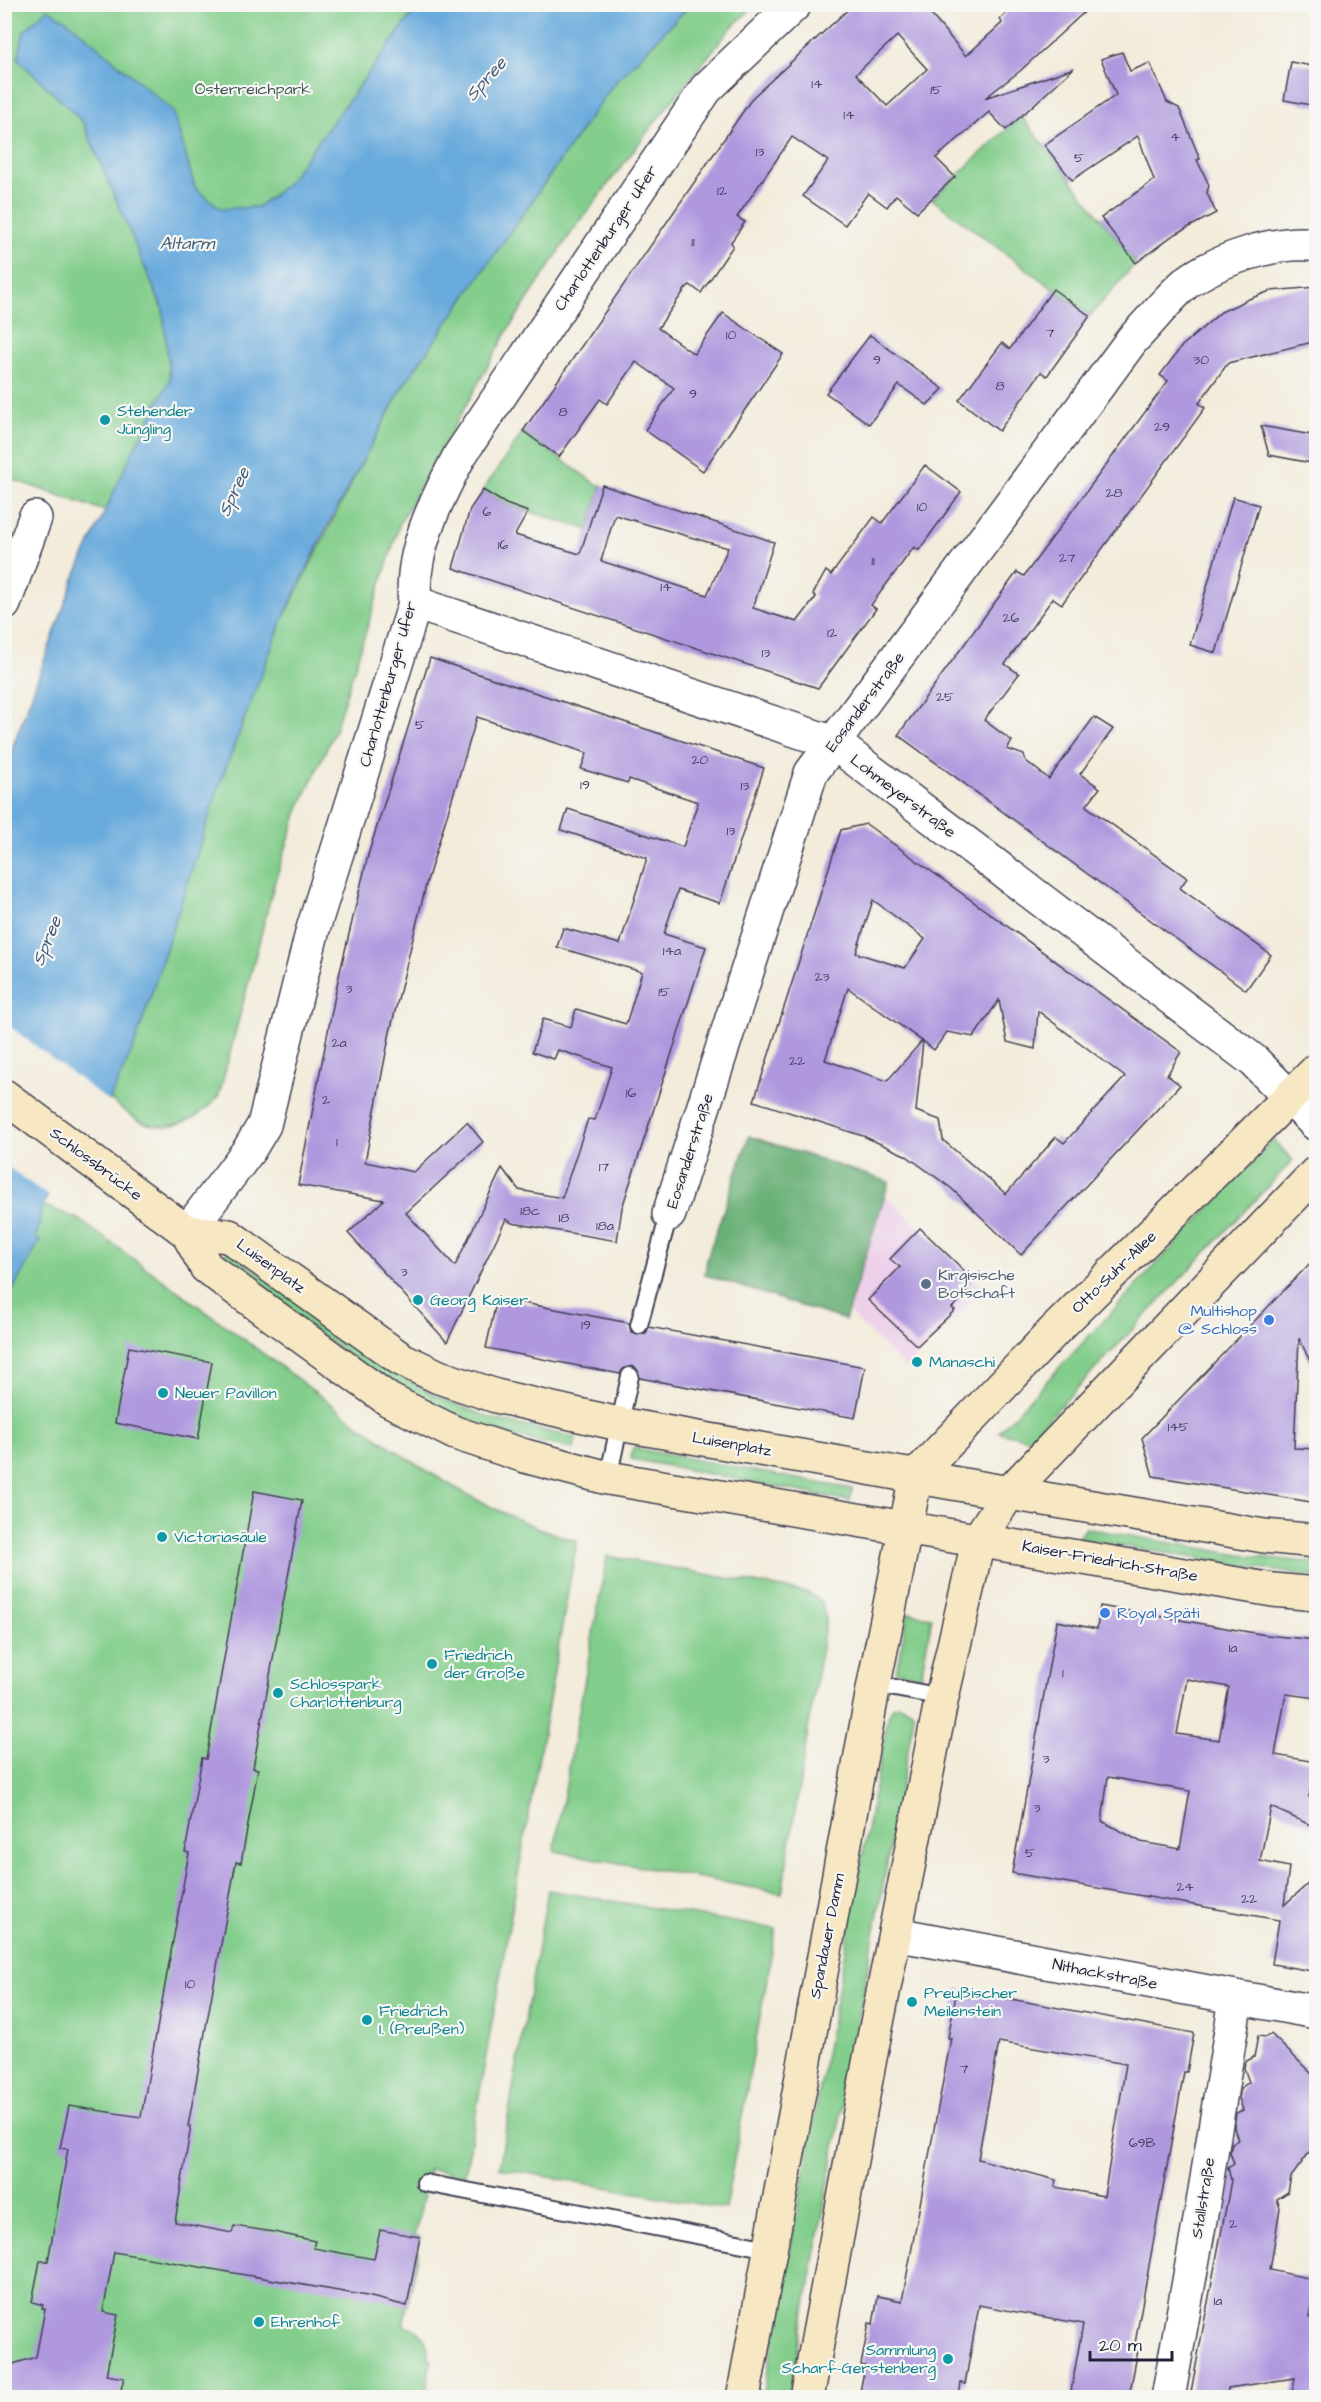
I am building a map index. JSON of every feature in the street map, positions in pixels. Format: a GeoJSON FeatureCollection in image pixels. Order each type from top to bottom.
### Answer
{"type":"FeatureCollection","features":[{"type":"Feature","properties":{"kind":"main road","name":"Otto-Suhr-Allee"},"geometry":{"type":"LineString","coordinates":[[916,1476],[1055,1330],[1317,1071]]}},
{"type":"Feature","properties":{"kind":"main road","name":"Schlossbrücke"},"geometry":{"type":"LineString","coordinates":[[4,1096],[188,1232]]}},
{"type":"Feature","properties":{"kind":"main road"},"geometry":{"type":"LineString","coordinates":[[807,2397],[942,1697],[979,1538],[1009,1493],[1317,1173]]}},
{"type":"Feature","properties":{"kind":"main road","name":"Luisenplatz"},"geometry":{"type":"LineString","coordinates":[[188,1232],[229,1236],[401,1359],[439,1377],[496,1396],[619,1424],[1009,1493]]}},
{"type":"Feature","properties":{"kind":"main road"},"geometry":{"type":"LineString","coordinates":[[188,1232],[206,1267],[389,1400],[454,1433],[525,1456],[608,1478],[904,1527]]}},
{"type":"Feature","properties":{"kind":"main road","name":"Spandauer Damm"},"geometry":{"type":"LineString","coordinates":[[743,2397],[874,1684],[916,1476]]}},
{"type":"Feature","properties":{"kind":"main road"},"geometry":{"type":"LineString","coordinates":[[1009,1493],[1263,1536],[1317,1541]]}},
{"type":"Feature","properties":{"kind":"main road","name":"Kaiser-Friedrich-Straße"},"geometry":{"type":"LineString","coordinates":[[904,1527],[1273,1590],[1317,1594]]}},
{"type":"Feature","properties":{"kind":"street","name":"Charlottenburger Ufer"},"geometry":{"type":"LineString","coordinates":[[188,1232],[249,1150],[264,1125],[313,930],[415,603],[412,580],[440,493],[460,455],[706,89],[795,4]]}},
{"type":"Feature","properties":{"kind":"street","name":"Eosanderstraße"},"geometry":{"type":"LineString","coordinates":[[669,1214],[811,773],[1132,340],[1187,283],[1246,252],[1306,243],[1317,245]]}},
{"type":"Feature","properties":{"kind":"street"},"geometry":{"type":"LineString","coordinates":[[4,604],[35,518]]}},
{"type":"Feature","properties":{"kind":"street","name":"Lohmeyerstraße"},"geometry":{"type":"LineString","coordinates":[[415,603],[834,743],[1254,1061],[1317,1124]]}},
{"type":"Feature","properties":{"kind":"street","name":"Nithackstraße"},"geometry":{"type":"LineString","coordinates":[[895,1934],[1236,1999],[1317,2012]]}},
{"type":"Feature","properties":{"kind":"street","name":"Stallstraße"},"geometry":{"type":"LineString","coordinates":[[1168,2397],[1203,2203],[1236,1999]]}},
{"type":"Feature","properties":{"kind":"lane","name":"Eosanderstraße"},"geometry":{"type":"LineString","coordinates":[[639,1325],[669,1214]]}},
{"type":"Feature","properties":{"kind":"lane"},"geometry":{"type":"LineString","coordinates":[[608,1478],[630,1376]]}},
{"type":"Feature","properties":{"kind":"lane"},"geometry":{"type":"LineString","coordinates":[[874,1684],[942,1697]]}},
{"type":"Feature","properties":{"kind":"lane"},"geometry":{"type":"LineString","coordinates":[[425,2183],[769,2249]]}},
{"type":"Feature","properties":{"kind":"shaded area"},"geometry":{"type":"Polygon","coordinates":[[[885,1195],[983,1288],[906,1368],[848,1312],[885,1195]]]}},
{"type":"Feature","properties":{"kind":"green space","name":"Österreichpark"},"geometry":{"type":"Polygon","coordinates":[[[4,5],[419,5],[286,185],[258,207],[221,209],[195,188],[172,111],[18,59],[83,122],[163,310],[170,379],[105,511],[5,477],[4,5]]]}},
{"type":"Feature","properties":{"kind":"green space"},"geometry":{"type":"Polygon","coordinates":[[[690,5],[755,5],[731,28],[655,122],[569,236],[508,330],[400,523],[334,733],[299,808],[275,881],[219,1095],[205,1110],[186,1121],[156,1126],[140,1121],[110,1099],[135,1044],[220,783],[281,623],[403,386],[612,86],[690,5]]]}},
{"type":"Feature","properties":{"kind":"green space"},"geometry":{"type":"Polygon","coordinates":[[[1021,116],[1136,263],[1090,316],[932,199],[1021,116]]]}},
{"type":"Feature","properties":{"kind":"green space"},"geometry":{"type":"Polygon","coordinates":[[[523,432],[596,484],[602,485],[588,530],[506,504],[483,490],[523,432]]]}},
{"type":"Feature","properties":{"kind":"green space"},"geometry":{"type":"Polygon","coordinates":[[[749,1136],[889,1182],[845,1320],[705,1275],[707,1258],[749,1136]]]}},
{"type":"Feature","properties":{"kind":"green space"},"geometry":{"type":"Polygon","coordinates":[[[1273,1140],[1293,1160],[1029,1439],[999,1432],[1273,1140]]]}},
{"type":"Feature","properties":{"kind":"green space","name":"Schlosspark Charlottenburg"},"geometry":{"type":"Polygon","coordinates":[[[42,1205],[78,1219],[364,1428],[431,1473],[502,1512],[577,1541],[465,2175],[429,2169],[415,2236],[420,2237],[417,2250],[419,2251],[403,2325],[415,2329],[423,2336],[427,2345],[428,2358],[432,2359],[425,2397],[5,2397],[4,1304],[40,1241],[36,1239],[42,1205]]]}},
{"type":"Feature","properties":{"kind":"green space"},"geometry":{"type":"Polygon","coordinates":[[[227,1250],[393,1371],[436,1396],[490,1418],[576,1438],[574,1449],[477,1426],[417,1399],[359,1363],[221,1259],[227,1250]]]}},
{"type":"Feature","properties":{"kind":"green space"},"geometry":{"type":"Polygon","coordinates":[[[633,1448],[852,1489],[850,1501],[631,1459],[633,1448]]]}},
{"type":"Feature","properties":{"kind":"green space"},"geometry":{"type":"Polygon","coordinates":[[[1085,1528],[1240,1555],[1316,1563],[1316,1577],[1077,1539],[1085,1528]]]}},
{"type":"Feature","properties":{"kind":"green space"},"geometry":{"type":"Polygon","coordinates":[[[607,1556],[809,1593],[821,1602],[826,1618],[782,1893],[554,1851],[607,1556]]]}},
{"type":"Feature","properties":{"kind":"green space"},"geometry":{"type":"Polygon","coordinates":[[[908,1613],[932,1617],[921,1676],[896,1672],[908,1613]]]}},
{"type":"Feature","properties":{"kind":"green space"},"geometry":{"type":"Polygon","coordinates":[[[900,1705],[913,1711],[913,1722],[789,2397],[763,2397],[888,1717],[893,1707],[900,1705]]]}},
{"type":"Feature","properties":{"kind":"green space"},"geometry":{"type":"Polygon","coordinates":[[[548,1890],[776,1929],[725,2209],[499,2168],[548,1890]]]}},
{"type":"Feature","properties":{"kind":"water"},"geometry":{"type":"Polygon","coordinates":[[[419,5],[690,5],[612,86],[403,386],[326,529],[281,623],[220,783],[135,1044],[104,1112],[42,1205],[36,1239],[40,1241],[5,1304],[5,768],[75,576],[131,455],[170,379],[163,310],[83,122],[18,59],[24,31],[48,9],[68,21],[173,111],[195,188],[221,209],[258,207],[286,185],[419,5]]]}},
{"type":"Feature","properties":{"kind":"pier"},"geometry":{"type":"Polygon","coordinates":[[[5,1023],[111,1103],[51,1198],[4,1164],[5,1023]]]}},
{"type":"Feature","properties":{"kind":"building"},"geometry":{"type":"Polygon","coordinates":[[[854,4],[922,4],[966,56],[1002,23],[1000,19],[1016,4],[1093,4],[1020,71],[985,98],[1074,68],[1006,130],[989,112],[936,158],[955,177],[917,212],[896,195],[887,207],[868,193],[845,225],[803,196],[828,161],[792,137],[737,217],[745,222],[731,242],[733,246],[701,293],[690,285],[686,288],[658,328],[694,354],[723,313],[783,354],[703,471],[645,430],[674,388],[636,362],[607,404],[600,399],[559,457],[523,431],[753,97],[854,4]],[[897,36],[856,74],[887,106],[927,69],[897,36]]]}},
{"type":"Feature","properties":{"kind":"building"},"geometry":{"type":"Polygon","coordinates":[[[1122,52],[1130,71],[1150,63],[1167,102],[1179,108],[1200,159],[1197,160],[1209,185],[1207,193],[1216,213],[1172,236],[1136,263],[1101,218],[1154,180],[1138,136],[1072,180],[1044,145],[1116,95],[1101,59],[1122,52]]]}},
{"type":"Feature","properties":{"kind":"building"},"geometry":{"type":"Polygon","coordinates":[[[1291,62],[1317,67],[1317,106],[1284,100],[1291,62]]]}},
{"type":"Feature","properties":{"kind":"building"},"geometry":{"type":"Polygon","coordinates":[[[1317,287],[1317,341],[1228,363],[1199,403],[1205,408],[1062,604],[1053,598],[1005,664],[1019,674],[984,720],[1012,741],[1007,749],[1024,755],[1026,761],[1049,779],[1094,717],[1113,729],[1080,774],[1100,788],[1086,806],[1187,878],[1180,888],[1271,955],[1246,990],[898,735],[1017,572],[1024,576],[1168,381],[1160,375],[1182,346],[1221,312],[1249,299],[1270,291],[1317,287]]]}},
{"type":"Feature","properties":{"kind":"building"},"geometry":{"type":"Polygon","coordinates":[[[1053,289],[1090,316],[1047,376],[1041,372],[999,431],[959,400],[1002,343],[1010,349],[1053,289]]]}},
{"type":"Feature","properties":{"kind":"building"},"geometry":{"type":"Polygon","coordinates":[[[870,335],[943,389],[927,405],[899,385],[869,424],[826,393],[870,335]]]}},
{"type":"Feature","properties":{"kind":"building"},"geometry":{"type":"Polygon","coordinates":[[[1261,426],[1317,436],[1317,464],[1269,455],[1261,426]]]}},
{"type":"Feature","properties":{"kind":"building"},"geometry":{"type":"Polygon","coordinates":[[[925,465],[961,492],[919,550],[914,547],[871,605],[876,609],[818,688],[453,568],[470,509],[483,490],[506,504],[528,512],[515,535],[580,554],[602,485],[774,542],[753,608],[797,622],[816,597],[813,594],[826,571],[831,575],[874,517],[882,523],[925,465]],[[615,515],[601,561],[707,595],[728,548],[615,515]]]}},
{"type":"Feature","properties":{"kind":"building"},"geometry":{"type":"Polygon","coordinates":[[[1233,497],[1259,505],[1216,653],[1190,645],[1233,497]]]}},
{"type":"Feature","properties":{"kind":"building"},"geometry":{"type":"Polygon","coordinates":[[[430,658],[764,768],[720,903],[678,890],[664,934],[706,947],[622,1208],[617,1241],[512,1223],[506,1219],[447,1342],[348,1233],[384,1200],[298,1185],[338,980],[368,855],[430,658]],[[477,717],[427,881],[390,1032],[365,1162],[414,1172],[467,1122],[483,1142],[406,1213],[455,1266],[502,1168],[519,1190],[562,1198],[588,1119],[595,1120],[612,1067],[558,1050],[554,1059],[532,1052],[543,1019],[571,1027],[576,1009],[626,1024],[642,972],[557,947],[563,928],[620,944],[647,858],[561,830],[568,809],[683,847],[698,802],[629,779],[628,783],[581,769],[587,753],[477,717]]]}},
{"type":"Feature","properties":{"kind":"building"},"geometry":{"type":"Polygon","coordinates":[[[866,824],[1181,1052],[1167,1075],[1180,1085],[1021,1255],[951,1188],[905,1155],[863,1136],[754,1101],[841,830],[866,824]],[[873,900],[856,953],[905,968],[925,939],[873,900]],[[848,988],[825,1060],[887,1081],[922,1041],[848,988]],[[999,1000],[974,1037],[947,1032],[934,1050],[923,1041],[916,1111],[940,1120],[943,1140],[1006,1194],[1056,1137],[1064,1143],[1125,1077],[1038,1011],[1035,1049],[1007,1042],[999,1000]]]}},
{"type":"Feature","properties":{"kind":"building","name":"Kirgisische Botschaft"},"geometry":{"type":"Polygon","coordinates":[[[920,1228],[973,1279],[964,1289],[968,1292],[952,1308],[955,1310],[917,1346],[868,1300],[900,1267],[890,1259],[920,1228]]]}},
{"type":"Feature","properties":{"kind":"building"},"geometry":{"type":"Polygon","coordinates":[[[1317,1256],[1317,1376],[1299,1338],[1294,1448],[1317,1449],[1317,1503],[1153,1476],[1142,1438],[1317,1256]]]}},
{"type":"Feature","properties":{"kind":"building"},"geometry":{"type":"Polygon","coordinates":[[[497,1298],[629,1323],[631,1332],[637,1335],[646,1333],[649,1327],[865,1367],[855,1418],[640,1378],[637,1369],[632,1366],[623,1369],[620,1374],[486,1348],[497,1298]]]}},
{"type":"Feature","properties":{"kind":"building"},"geometry":{"type":"Polygon","coordinates":[[[129,1347],[212,1362],[198,1439],[115,1423],[129,1347]]]}},
{"type":"Feature","properties":{"kind":"building"},"geometry":{"type":"Polygon","coordinates":[[[254,1491],[302,1500],[253,1768],[258,1769],[241,1863],[236,1862],[188,2126],[191,2126],[175,2222],[232,2233],[234,2226],[274,2232],[315,2241],[313,2248],[374,2259],[380,2230],[420,2237],[407,2306],[367,2296],[114,2252],[103,2312],[118,2315],[106,2375],[124,2378],[119,2397],[4,2397],[4,2372],[13,2364],[36,2357],[45,2309],[42,2308],[43,2305],[32,2302],[40,2261],[48,2261],[68,2149],[60,2148],[69,2106],[141,2117],[189,1853],[185,1852],[202,1758],[206,1759],[254,1491]]]}},
{"type":"Feature","properties":{"kind":"building"},"geometry":{"type":"Polygon","coordinates":[[[1100,1606],[1266,1635],[1317,1640],[1317,1698],[1286,1694],[1275,1755],[1316,1762],[1309,1797],[1317,1800],[1317,1828],[1271,1807],[1260,1861],[1289,1867],[1284,1905],[1317,1876],[1317,1972],[1272,1964],[1279,1920],[1012,1873],[1057,1621],[1097,1629],[1100,1606]],[[1187,1679],[1177,1734],[1219,1740],[1229,1687],[1187,1679]],[[1108,1777],[1102,1821],[1141,1842],[1180,1849],[1190,1791],[1108,1777]]]}},
{"type":"Feature","properties":{"kind":"building"},"geometry":{"type":"Polygon","coordinates":[[[957,1989],[1194,2033],[1187,2072],[1184,2072],[1134,2349],[1138,2350],[1129,2397],[1070,2397],[1083,2324],[979,2305],[965,2384],[961,2383],[959,2397],[888,2397],[860,2392],[865,2366],[861,2365],[869,2323],[873,2324],[878,2296],[902,2301],[951,2038],[948,2038],[957,1989]],[[999,2042],[978,2159],[1056,2180],[1055,2187],[1104,2196],[1126,2064],[999,2042]]]}},
{"type":"Feature","properties":{"kind":"building"},"geometry":{"type":"Polygon","coordinates":[[[1271,2034],[1317,2079],[1317,2142],[1291,2177],[1288,2192],[1277,2199],[1280,2208],[1270,2270],[1317,2280],[1310,2317],[1317,2319],[1317,2381],[1313,2397],[1291,2397],[1295,2378],[1228,2388],[1227,2397],[1190,2397],[1231,2180],[1228,2168],[1234,2164],[1230,2152],[1232,2143],[1238,2140],[1234,2128],[1236,2113],[1243,2110],[1239,2098],[1241,2088],[1249,2082],[1244,2068],[1245,2062],[1254,2057],[1258,2036],[1266,2037],[1271,2034]]]}},
{"type":"Feature","properties":{"kind":"place","name":"Stehender Jüngling"},"geometry":{"type":"Point","coordinates":[105,420]}},
{"type":"Feature","properties":{"kind":"place","name":"Kirgisische Botschaft"},"geometry":{"type":"Point","coordinates":[926,1284]}},
{"type":"Feature","properties":{"kind":"place","name":"Georg Kaiser"},"geometry":{"type":"Point","coordinates":[418,1300]}},
{"type":"Feature","properties":{"kind":"place","name":"Multishop @ Schloss"},"geometry":{"type":"Point","coordinates":[1269,1320]}},
{"type":"Feature","properties":{"kind":"place","name":"Manaschi"},"geometry":{"type":"Point","coordinates":[917,1362]}},
{"type":"Feature","properties":{"kind":"place","name":"Neuer Pavillon"},"geometry":{"type":"Point","coordinates":[163,1393]}},
{"type":"Feature","properties":{"kind":"place","name":"Victoriasäule"},"geometry":{"type":"Point","coordinates":[162,1537]}},
{"type":"Feature","properties":{"kind":"place","name":"Royal Späti"},"geometry":{"type":"Point","coordinates":[1105,1613]}},
{"type":"Feature","properties":{"kind":"place","name":"Friedrich der Große"},"geometry":{"type":"Point","coordinates":[432,1664]}},
{"type":"Feature","properties":{"kind":"place","name":"Schlosspark Charlottenburg"},"geometry":{"type":"Point","coordinates":[278,1693]}},
{"type":"Feature","properties":{"kind":"place","name":"Preußischer Meilenstein"},"geometry":{"type":"Point","coordinates":[912,2002]}},
{"type":"Feature","properties":{"kind":"place","name":"Friedrich I. (Preußen)"},"geometry":{"type":"Point","coordinates":[367,2020]}},
{"type":"Feature","properties":{"kind":"place","name":"Ehrenhof"},"geometry":{"type":"Point","coordinates":[259,2322]}},
{"type":"Feature","properties":{"kind":"place","name":"Sammlung Scharf-Gerstenberg"},"geometry":{"type":"Point","coordinates":[948,2359]}},
{"type":"Feature","properties":{"kind":"water label","name":"Spree"},"geometry":{"type":"Point","coordinates":[486,79]}},
{"type":"Feature","properties":{"kind":"water label","name":"Altarm"},"geometry":{"type":"Point","coordinates":[187,243]}},
{"type":"Feature","properties":{"kind":"water label","name":"Spree"},"geometry":{"type":"Point","coordinates":[234,492]}},
{"type":"Feature","properties":{"kind":"water label","name":"Spree"},"geometry":{"type":"Point","coordinates":[47,941]}}]}
